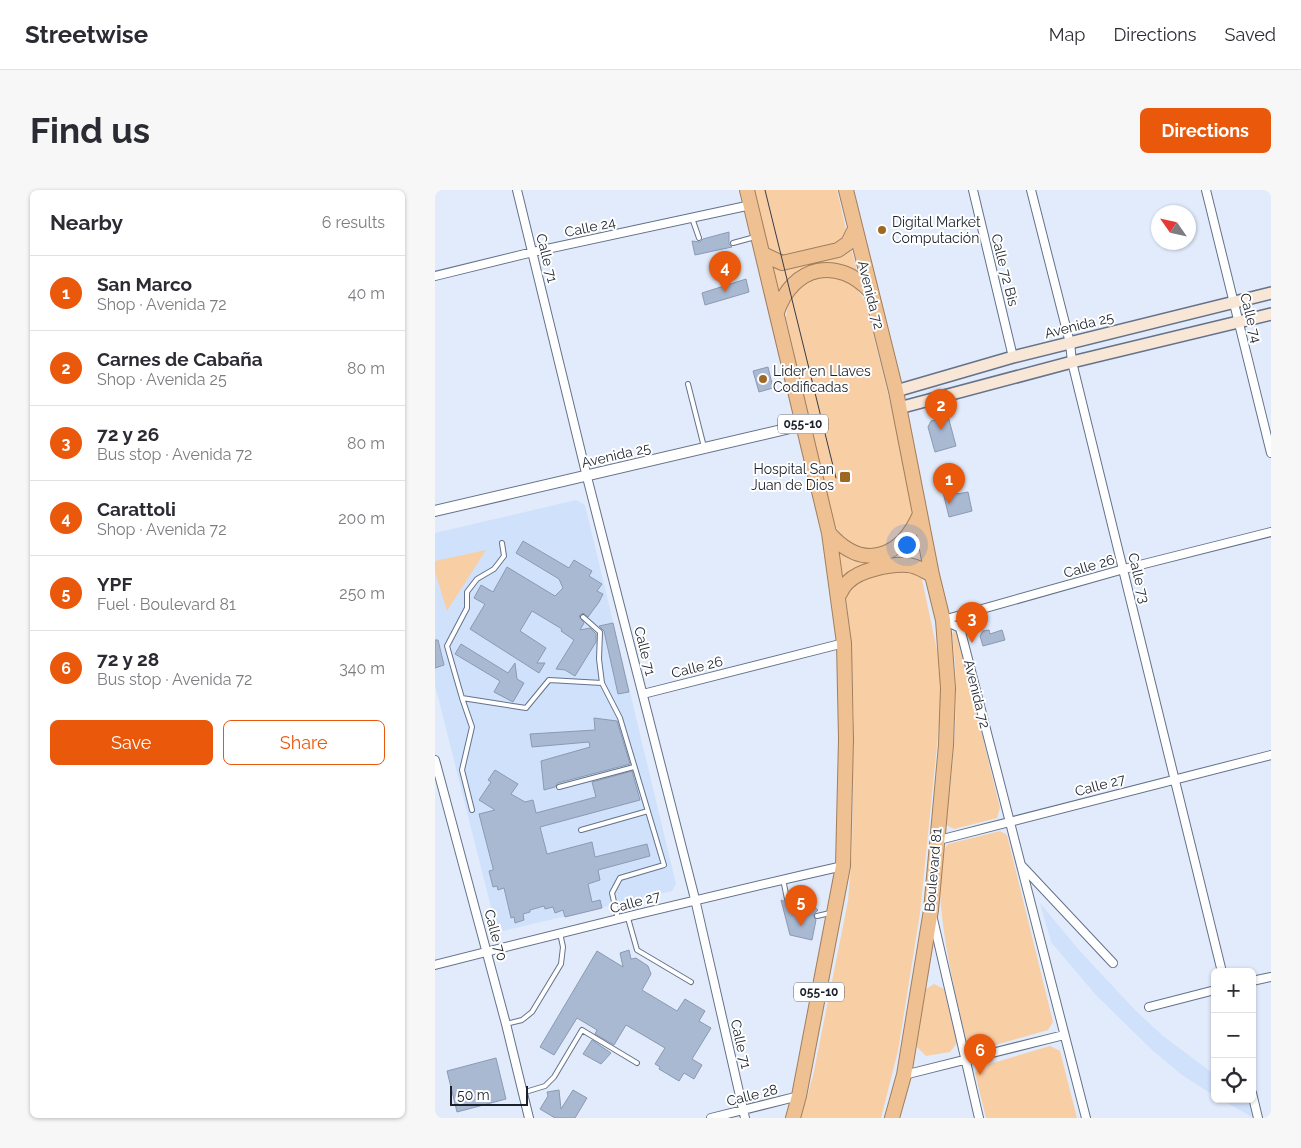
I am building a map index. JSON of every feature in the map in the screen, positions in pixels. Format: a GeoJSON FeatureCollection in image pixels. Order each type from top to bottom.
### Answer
{"type":"FeatureCollection","features":[{"type":"Feature","properties":{"kind":"highway","name":"055-10"},"geometry":{"type":"LineString","coordinates":[[747,190],[829,533],[839,595],[844,643],[846,739],[843,866],[799,1096],[793,1118]]}},
{"type":"Feature","properties":{"kind":"highway","name":"Avenida 72"},"geometry":{"type":"LineString","coordinates":[[846,190],[896,391],[931,575],[943,620]]}},
{"type":"Feature","properties":{"kind":"highway"},"geometry":{"type":"LineString","coordinates":[[763,254],[782,263],[838,250],[848,242],[855,229]]}},
{"type":"Feature","properties":{"kind":"highway"},"geometry":{"type":"LineString","coordinates":[[777,312],[789,288],[796,280],[814,271],[831,270],[847,273],[861,281],[871,293]]}},
{"type":"Feature","properties":{"kind":"highway"},"geometry":{"type":"LineString","coordinates":[[829,533],[839,544],[852,552],[863,555],[885,553],[900,545],[912,532],[919,514]]}},
{"type":"Feature","properties":{"kind":"highway"},"geometry":{"type":"LineString","coordinates":[[839,595],[847,582],[857,575],[888,567],[916,566],[931,575]]}},
{"type":"Feature","properties":{"kind":"highway","name":"Boulevard 81"},"geometry":{"type":"LineString","coordinates":[[892,1118],[904,1075],[931,910],[935,841],[946,745],[948,688],[943,620]]}},
{"type":"Feature","properties":{"kind":"main road","name":"Avenida 25"},"geometry":{"type":"LineString","coordinates":[[896,391],[1013,357],[1271,293]]}},
{"type":"Feature","properties":{"kind":"main road"},"geometry":{"type":"LineString","coordinates":[[899,408],[1072,362],[1271,314]]}},
{"type":"Feature","properties":{"kind":"street","name":"Calle 71"},"geometry":{"type":"LineString","coordinates":[[517,190],[587,477],[695,899],[744,1114]]}},
{"type":"Feature","properties":{"kind":"street","name":"Calle 72 Bis"},"geometry":{"type":"LineString","coordinates":[[973,190],[1013,357]]}},
{"type":"Feature","properties":{"kind":"street","name":"Calle 73"},"geometry":{"type":"LineString","coordinates":[[1031,190],[1071,343],[1072,362],[1221,968]]}},
{"type":"Feature","properties":{"kind":"street","name":"Calle 74"},"geometry":{"type":"LineString","coordinates":[[1206,190],[1271,453]]}},
{"type":"Feature","properties":{"kind":"street","name":"Calle 24"},"geometry":{"type":"LineString","coordinates":[[435,276],[533,252],[751,205]]}},
{"type":"Feature","properties":{"kind":"street","name":"Avenida 25"},"geometry":{"type":"LineString","coordinates":[[435,512],[803,424]]}},
{"type":"Feature","properties":{"kind":"street","name":"Calle 26"},"geometry":{"type":"LineString","coordinates":[[943,620],[1124,569],[1271,532]]}},
{"type":"Feature","properties":{"kind":"street","name":"Avenida 72"},"geometry":{"type":"LineString","coordinates":[[943,620],[960,628],[1086,1118]]}},
{"type":"Feature","properties":{"kind":"street","name":"Calle 26"},"geometry":{"type":"LineString","coordinates":[[643,694],[844,643]]}},
{"type":"Feature","properties":{"kind":"street","name":"Calle 27"},"geometry":{"type":"LineString","coordinates":[[935,841],[1271,755]]}},
{"type":"Feature","properties":{"kind":"street","name":"Calle 70"},"geometry":{"type":"LineString","coordinates":[[435,760],[487,951],[529,1118]]}},
{"type":"Feature","properties":{"kind":"street"},"geometry":{"type":"LineString","coordinates":[[1020,864],[1113,963]]}},
{"type":"Feature","properties":{"kind":"street","name":"Calle 27"},"geometry":{"type":"LineString","coordinates":[[435,965],[560,933],[628,918],[695,899],[843,866]]}},
{"type":"Feature","properties":{"kind":"street"},"geometry":{"type":"LineString","coordinates":[[931,910],[964,1060],[979,1118]]}},
{"type":"Feature","properties":{"kind":"street"},"geometry":{"type":"LineString","coordinates":[[1256,980],[1271,977]]}},
{"type":"Feature","properties":{"kind":"street"},"geometry":{"type":"LineString","coordinates":[[1149,1007],[1211,991]]}},
{"type":"Feature","properties":{"kind":"street"},"geometry":{"type":"LineString","coordinates":[[904,1075],[1064,1035]]}},
{"type":"Feature","properties":{"kind":"street","name":"Calle 28"},"geometry":{"type":"LineString","coordinates":[[711,1118],[744,1114],[799,1096]]}},
{"type":"Feature","properties":{"kind":"street"},"geometry":{"type":"LineString","coordinates":[[1254,1103],[1258,1118]]}},
{"type":"Feature","properties":{"kind":"lane"},"geometry":{"type":"LineString","coordinates":[[692,218],[699,238]]}},
{"type":"Feature","properties":{"kind":"lane"},"geometry":{"type":"LineString","coordinates":[[733,243],[759,236]]}},
{"type":"Feature","properties":{"kind":"lane"},"geometry":{"type":"LineString","coordinates":[[688,384],[704,449]]}},
{"type":"Feature","properties":{"kind":"lane"},"geometry":{"type":"LineString","coordinates":[[472,810],[462,770],[472,727],[447,646],[467,608],[467,592],[477,578],[494,569],[504,556],[502,543]]}},
{"type":"Feature","properties":{"kind":"lane"},"geometry":{"type":"LineString","coordinates":[[583,617],[601,632],[599,658],[602,683],[620,718],[664,865],[621,878],[612,893],[618,920]]}},
{"type":"Feature","properties":{"kind":"lane"},"geometry":{"type":"LineString","coordinates":[[463,698],[526,708],[549,680],[602,683]]}},
{"type":"Feature","properties":{"kind":"lane"},"geometry":{"type":"LineString","coordinates":[[559,787],[634,767]]}},
{"type":"Feature","properties":{"kind":"lane"},"geometry":{"type":"LineString","coordinates":[[581,830],[648,811]]}},
{"type":"Feature","properties":{"kind":"lane"},"geometry":{"type":"LineString","coordinates":[[783,879],[787,899]]}},
{"type":"Feature","properties":{"kind":"lane"},"geometry":{"type":"LineString","coordinates":[[817,916],[835,912]]}},
{"type":"Feature","properties":{"kind":"lane"},"geometry":{"type":"LineString","coordinates":[[628,918],[637,950],[691,982]]}},
{"type":"Feature","properties":{"kind":"lane"},"geometry":{"type":"LineString","coordinates":[[506,1024],[522,1020],[532,1012],[561,964],[563,947],[560,933]]}},
{"type":"Feature","properties":{"kind":"lane"},"geometry":{"type":"LineString","coordinates":[[523,1093],[545,1086],[550,1081],[582,1030],[637,1063]]}},
{"type":"Feature","properties":{"kind":"shaded area"},"geometry":{"type":"Polygon","coordinates":[[[754,190],[837,190],[847,234],[837,245],[784,258],[772,253],[769,249],[754,190]]]}},
{"type":"Feature","properties":{"kind":"shaded area"},"geometry":{"type":"Polygon","coordinates":[[[851,247],[857,271],[835,263],[814,264],[795,274],[786,281],[779,291],[773,266],[851,247]]]}},
{"type":"Feature","properties":{"kind":"shaded area"},"geometry":{"type":"Polygon","coordinates":[[[836,276],[855,286],[865,301],[901,450],[912,509],[910,521],[902,534],[897,539],[876,549],[861,549],[851,545],[840,534],[832,520],[786,318],[791,298],[801,285],[807,281],[836,276]]]}},
{"type":"Feature","properties":{"kind":"shaded area"},"geometry":{"type":"Polygon","coordinates":[[[576,500],[585,505],[676,884],[672,891],[503,931],[496,927],[435,685],[435,533],[576,500]]]}},
{"type":"Feature","properties":{"kind":"shaded area"},"geometry":{"type":"Polygon","coordinates":[[[917,537],[921,561],[902,559],[892,561],[843,578],[838,552],[860,561],[881,561],[900,553],[917,537]]]}},
{"type":"Feature","properties":{"kind":"shaded area"},"geometry":{"type":"Polygon","coordinates":[[[486,550],[447,611],[435,572],[435,561],[486,550]]]}},
{"type":"Feature","properties":{"kind":"shaded area"},"geometry":{"type":"Polygon","coordinates":[[[911,568],[921,575],[940,664],[941,706],[920,913],[898,1051],[881,1118],[801,1118],[813,1076],[848,901],[852,852],[854,717],[851,635],[845,593],[853,581],[911,568]]]}},
{"type":"Feature","properties":{"kind":"shaded area"},"geometry":{"type":"Polygon","coordinates":[[[955,630],[1000,808],[997,818],[954,829],[946,825],[955,730],[956,683],[952,634],[955,630]]]}},
{"type":"Feature","properties":{"kind":"shaded area"},"geometry":{"type":"Polygon","coordinates":[[[1000,831],[1007,835],[1053,1022],[1048,1030],[977,1050],[967,1045],[945,941],[941,910],[940,882],[942,859],[948,844],[1000,831]]]}},
{"type":"Feature","properties":{"kind":"shaded area"},"geometry":{"type":"Polygon","coordinates":[[[1040,903],[1079,950],[1135,1010],[1163,1036],[1211,1072],[1211,1093],[1182,1075],[1151,1049],[1095,994],[1051,942],[1040,903]]]}},
{"type":"Feature","properties":{"kind":"shaded area"},"geometry":{"type":"Polygon","coordinates":[[[934,984],[944,989],[957,1043],[950,1052],[926,1056],[916,1046],[926,989],[934,984]]]}},
{"type":"Feature","properties":{"kind":"shaded area"},"geometry":{"type":"Polygon","coordinates":[[[1050,1046],[1060,1051],[1077,1118],[986,1118],[975,1073],[979,1067],[1050,1046]]]}},
{"type":"Feature","properties":{"kind":"shaded area"},"geometry":{"type":"Polygon","coordinates":[[[1227,1103],[1250,1103],[1252,1117],[1227,1103]]]}},
{"type":"Feature","properties":{"kind":"building"},"geometry":{"type":"Polygon","coordinates":[[[729,232],[729,244],[732,247],[695,255],[692,241],[700,242],[703,239],[729,232]]]}},
{"type":"Feature","properties":{"kind":"building"},"geometry":{"type":"Polygon","coordinates":[[[746,279],[749,292],[705,305],[702,293],[746,279]]]}},
{"type":"Feature","properties":{"kind":"building","name":"Lider en Llaves Codificadas"},"geometry":{"type":"Polygon","coordinates":[[[768,367],[773,388],[759,392],[753,371],[768,367]]]}},
{"type":"Feature","properties":{"kind":"building"},"geometry":{"type":"Polygon","coordinates":[[[948,416],[956,446],[935,452],[928,427],[931,421],[948,416]]]}},
{"type":"Feature","properties":{"kind":"building"},"geometry":{"type":"Polygon","coordinates":[[[955,484],[957,494],[968,492],[972,511],[949,517],[942,488],[955,484]]]}},
{"type":"Feature","properties":{"kind":"building"},"geometry":{"type":"Polygon","coordinates":[[[523,541],[569,568],[574,560],[592,571],[589,576],[602,584],[597,591],[603,594],[599,602],[588,617],[583,613],[579,616],[584,623],[580,630],[590,628],[596,634],[596,642],[575,676],[565,670],[556,669],[574,640],[561,631],[562,629],[532,611],[520,631],[546,648],[537,663],[545,663],[539,673],[470,629],[485,604],[474,598],[481,585],[493,592],[507,567],[555,596],[563,588],[559,579],[516,553],[523,541]]]}},
{"type":"Feature","properties":{"kind":"building"},"geometry":{"type":"Polygon","coordinates":[[[613,623],[629,692],[618,694],[604,631],[599,626],[613,623]]]}},
{"type":"Feature","properties":{"kind":"building"},"geometry":{"type":"Polygon","coordinates":[[[989,630],[990,634],[1002,630],[1005,640],[983,646],[980,636],[983,631],[989,630]]]}},
{"type":"Feature","properties":{"kind":"building"},"geometry":{"type":"Polygon","coordinates":[[[435,640],[438,640],[444,665],[435,668],[435,640]]]}},
{"type":"Feature","properties":{"kind":"building"},"geometry":{"type":"Polygon","coordinates":[[[461,644],[508,673],[515,663],[517,679],[524,683],[513,702],[494,692],[500,681],[455,654],[461,644]]]}},
{"type":"Feature","properties":{"kind":"building"},"geometry":{"type":"Polygon","coordinates":[[[594,718],[617,721],[630,764],[558,783],[555,787],[544,790],[541,761],[590,747],[589,742],[532,747],[530,734],[595,730],[594,718]]]}},
{"type":"Feature","properties":{"kind":"building"},"geometry":{"type":"Polygon","coordinates":[[[495,770],[518,784],[511,794],[525,802],[533,800],[536,813],[596,797],[592,782],[632,771],[640,800],[540,827],[547,854],[592,842],[595,857],[647,844],[650,856],[598,870],[600,880],[588,884],[592,902],[600,900],[602,908],[565,917],[563,910],[555,913],[553,907],[545,909],[544,906],[523,914],[524,920],[515,923],[514,917],[511,918],[504,888],[498,890],[497,886],[493,887],[489,871],[493,870],[493,868],[479,814],[495,810],[479,800],[491,782],[488,780],[495,770]]]}},
{"type":"Feature","properties":{"kind":"building"},"geometry":{"type":"Polygon","coordinates":[[[801,895],[818,910],[813,915],[816,920],[812,940],[790,935],[781,900],[788,903],[791,898],[801,895]]]}},
{"type":"Feature","properties":{"kind":"building"},"geometry":{"type":"Polygon","coordinates":[[[629,950],[631,959],[636,958],[648,966],[651,974],[642,990],[677,1011],[685,999],[705,1011],[699,1021],[711,1028],[692,1059],[702,1065],[694,1079],[684,1073],[679,1081],[659,1069],[660,1067],[655,1064],[665,1048],[626,1025],[614,1045],[595,1034],[597,1030],[577,1018],[554,1055],[540,1047],[597,951],[623,967],[620,953],[629,950]]]}},
{"type":"Feature","properties":{"kind":"building"},"geometry":{"type":"Polygon","coordinates":[[[592,1040],[611,1053],[601,1064],[583,1054],[592,1040]]]}},
{"type":"Feature","properties":{"kind":"building"},"geometry":{"type":"Polygon","coordinates":[[[496,1058],[506,1099],[457,1112],[447,1071],[496,1058]]]}},
{"type":"Feature","properties":{"kind":"building"},"geometry":{"type":"Polygon","coordinates":[[[559,1090],[561,1109],[573,1090],[587,1098],[575,1118],[555,1118],[540,1109],[548,1096],[547,1092],[559,1090]]]}},
{"type":"Feature","properties":{"kind":"tram line"},"geometry":{"type":"LineString","coordinates":[[765,190],[836,478]]}},
{"type":"Feature","properties":{"kind":"place","name":"Digital Market Computación"},"geometry":{"type":"Point","coordinates":[882,230]}},
{"type":"Feature","properties":{"kind":"place","name":"Carattoli"},"geometry":{"type":"Point","coordinates":[725,292]}},
{"type":"Feature","properties":{"kind":"place","name":"Lider en Llaves Codificadas"},"geometry":{"type":"Point","coordinates":[763,379]}},
{"type":"Feature","properties":{"kind":"place","name":"Carnes de Cabaña"},"geometry":{"type":"Point","coordinates":[941,430]}},
{"type":"Feature","properties":{"kind":"place","name":"Hospital San Juan de Dios"},"geometry":{"type":"Point","coordinates":[845,477]}},
{"type":"Feature","properties":{"kind":"place","name":"San Marco"},"geometry":{"type":"Point","coordinates":[949,504]}},
{"type":"Feature","properties":{"kind":"place","name":"72 y 26"},"geometry":{"type":"Point","coordinates":[972,643]}},
{"type":"Feature","properties":{"kind":"place","name":"YPF"},"geometry":{"type":"Point","coordinates":[801,926]}},
{"type":"Feature","properties":{"kind":"place","name":"72 y 28"},"geometry":{"type":"Point","coordinates":[980,1075]}}]}
